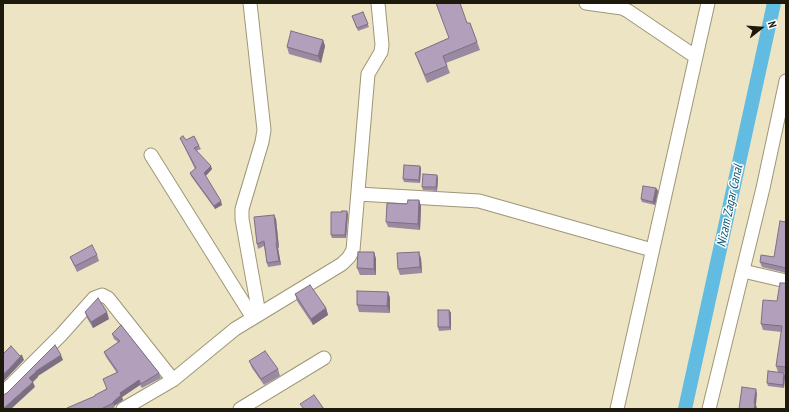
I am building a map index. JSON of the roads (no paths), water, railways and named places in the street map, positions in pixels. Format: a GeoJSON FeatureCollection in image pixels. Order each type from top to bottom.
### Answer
{"type":"FeatureCollection","features":[{"type":"Feature","properties":{"kind":"street"},"geometry":{"type":"LineString","coordinates":[[250,3],[264,130],[262,142],[242,209],[242,219],[256,316]]}},
{"type":"Feature","properties":{"kind":"street"},"geometry":{"type":"LineString","coordinates":[[123,409],[173,380],[235,330],[342,264],[349,257],[353,250],[368,74],[381,52],[382,46],[378,3]]}},
{"type":"Feature","properties":{"kind":"street"},"geometry":{"type":"LineString","coordinates":[[586,3],[622,8],[696,57]]}},
{"type":"Feature","properties":{"kind":"street"},"geometry":{"type":"LineString","coordinates":[[617,409],[708,3]]}},
{"type":"Feature","properties":{"kind":"street"},"geometry":{"type":"LineString","coordinates":[[709,409],[764,188],[786,83]]}},
{"type":"Feature","properties":{"kind":"street"},"geometry":{"type":"LineString","coordinates":[[151,155],[256,316]]}},
{"type":"Feature","properties":{"kind":"street"},"geometry":{"type":"LineString","coordinates":[[358,194],[479,201],[652,250]]}},
{"type":"Feature","properties":{"kind":"street"},"geometry":{"type":"LineString","coordinates":[[742,272],[786,281]]}},
{"type":"Feature","properties":{"kind":"street"},"geometry":{"type":"LineString","coordinates":[[3,393],[61,335],[94,298],[102,295],[108,298],[173,380]]}},
{"type":"Feature","properties":{"kind":"street"},"geometry":{"type":"LineString","coordinates":[[240,409],[324,358]]}},
{"type":"Feature","properties":{"kind":"waterway","name":"Nizam Zagar Canal"},"geometry":{"type":"LineString","coordinates":[[685,409],[774,3]]}}]}
